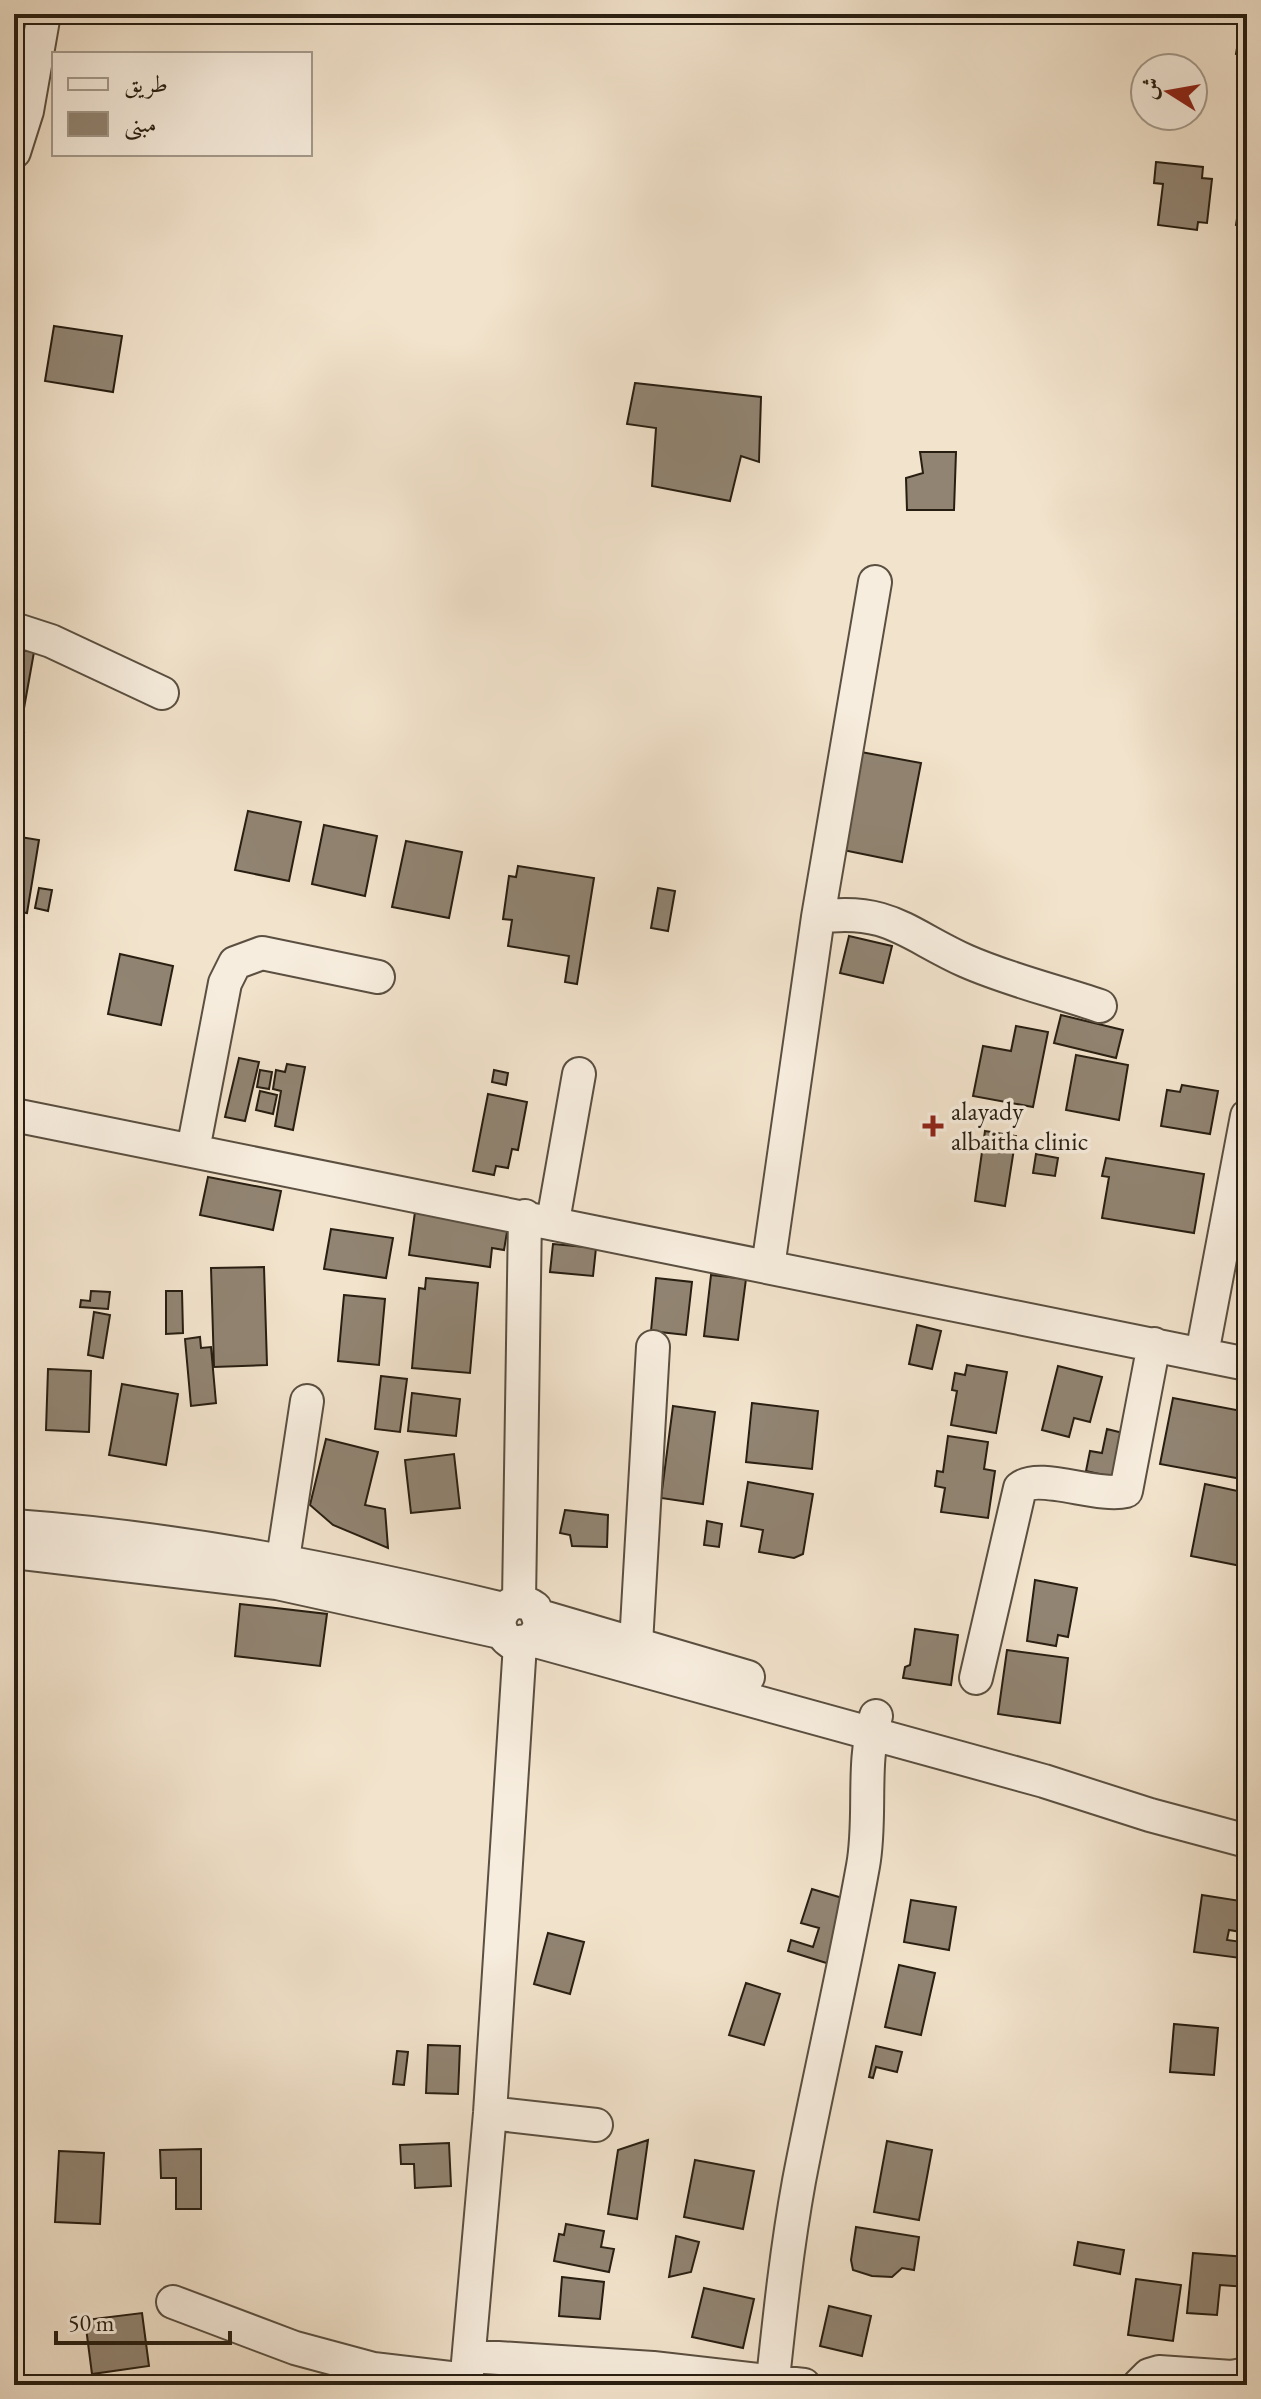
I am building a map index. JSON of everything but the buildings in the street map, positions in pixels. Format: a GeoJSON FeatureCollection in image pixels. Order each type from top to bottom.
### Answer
{"type":"FeatureCollection","features":[{"type":"Feature","properties":{"kind":"street"},"geometry":{"type":"LineString","coordinates":[[14,152],[44,14]]}},
{"type":"Feature","properties":{"kind":"street"},"geometry":{"type":"LineString","coordinates":[[768,1267],[818,917],[875,582]]}},
{"type":"Feature","properties":{"kind":"street"},"geometry":{"type":"LineString","coordinates":[[14,629],[51,641],[162,693]]}},
{"type":"Feature","properties":{"kind":"street"},"geometry":{"type":"LineString","coordinates":[[818,917],[858,914],[892,921],[968,962],[1100,1006]]}},
{"type":"Feature","properties":{"kind":"street"},"geometry":{"type":"LineString","coordinates":[[193,1150],[225,983],[235,963],[262,953],[378,977]]}},
{"type":"Feature","properties":{"kind":"street"},"geometry":{"type":"LineString","coordinates":[[467,2373],[490,2113],[539,1219],[579,1074]]}},
{"type":"Feature","properties":{"kind":"street"},"geometry":{"type":"LineString","coordinates":[[14,1115],[1247,1364]]}},
{"type":"Feature","properties":{"kind":"street"},"geometry":{"type":"LineString","coordinates":[[1202,1354],[1247,1116]]}},
{"type":"Feature","properties":{"kind":"street"},"geometry":{"type":"LineString","coordinates":[[976,1678],[1020,1488],[1033,1482],[1108,1493],[1126,1491],[1154,1344]]}},
{"type":"Feature","properties":{"kind":"street"},"geometry":{"type":"LineString","coordinates":[[636,1644],[653,1347]]}},
{"type":"Feature","properties":{"kind":"street"},"geometry":{"type":"LineString","coordinates":[[283,1559],[307,1401]]}},
{"type":"Feature","properties":{"kind":"street"},"geometry":{"type":"LineString","coordinates":[[14,1526],[225,1562],[357,1598],[636,1644],[874,1725],[1247,1819]]}},
{"type":"Feature","properties":{"kind":"street"},"geometry":{"type":"LineString","coordinates":[[14,1552],[225,1562],[283,1559],[874,1725],[1247,1841]]}},
{"type":"Feature","properties":{"kind":"street"},"geometry":{"type":"LineString","coordinates":[[173,2302],[295,2348],[373,2369],[549,2372],[788,2382],[799,2182],[836,2014],[869,1833],[874,1725]]}},
{"type":"Feature","properties":{"kind":"street"},"geometry":{"type":"LineString","coordinates":[[490,2113],[596,2125]]}},
{"type":"Feature","properties":{"kind":"street"},"geometry":{"type":"LineString","coordinates":[[1139,2385],[1149,2375],[1159,2372],[1232,2377],[1247,2374]]}},
{"type":"Feature","properties":{"kind":"place","name":"alayady albaitha clinic"},"geometry":{"type":"Point","coordinates":[933,1126]}}]}
